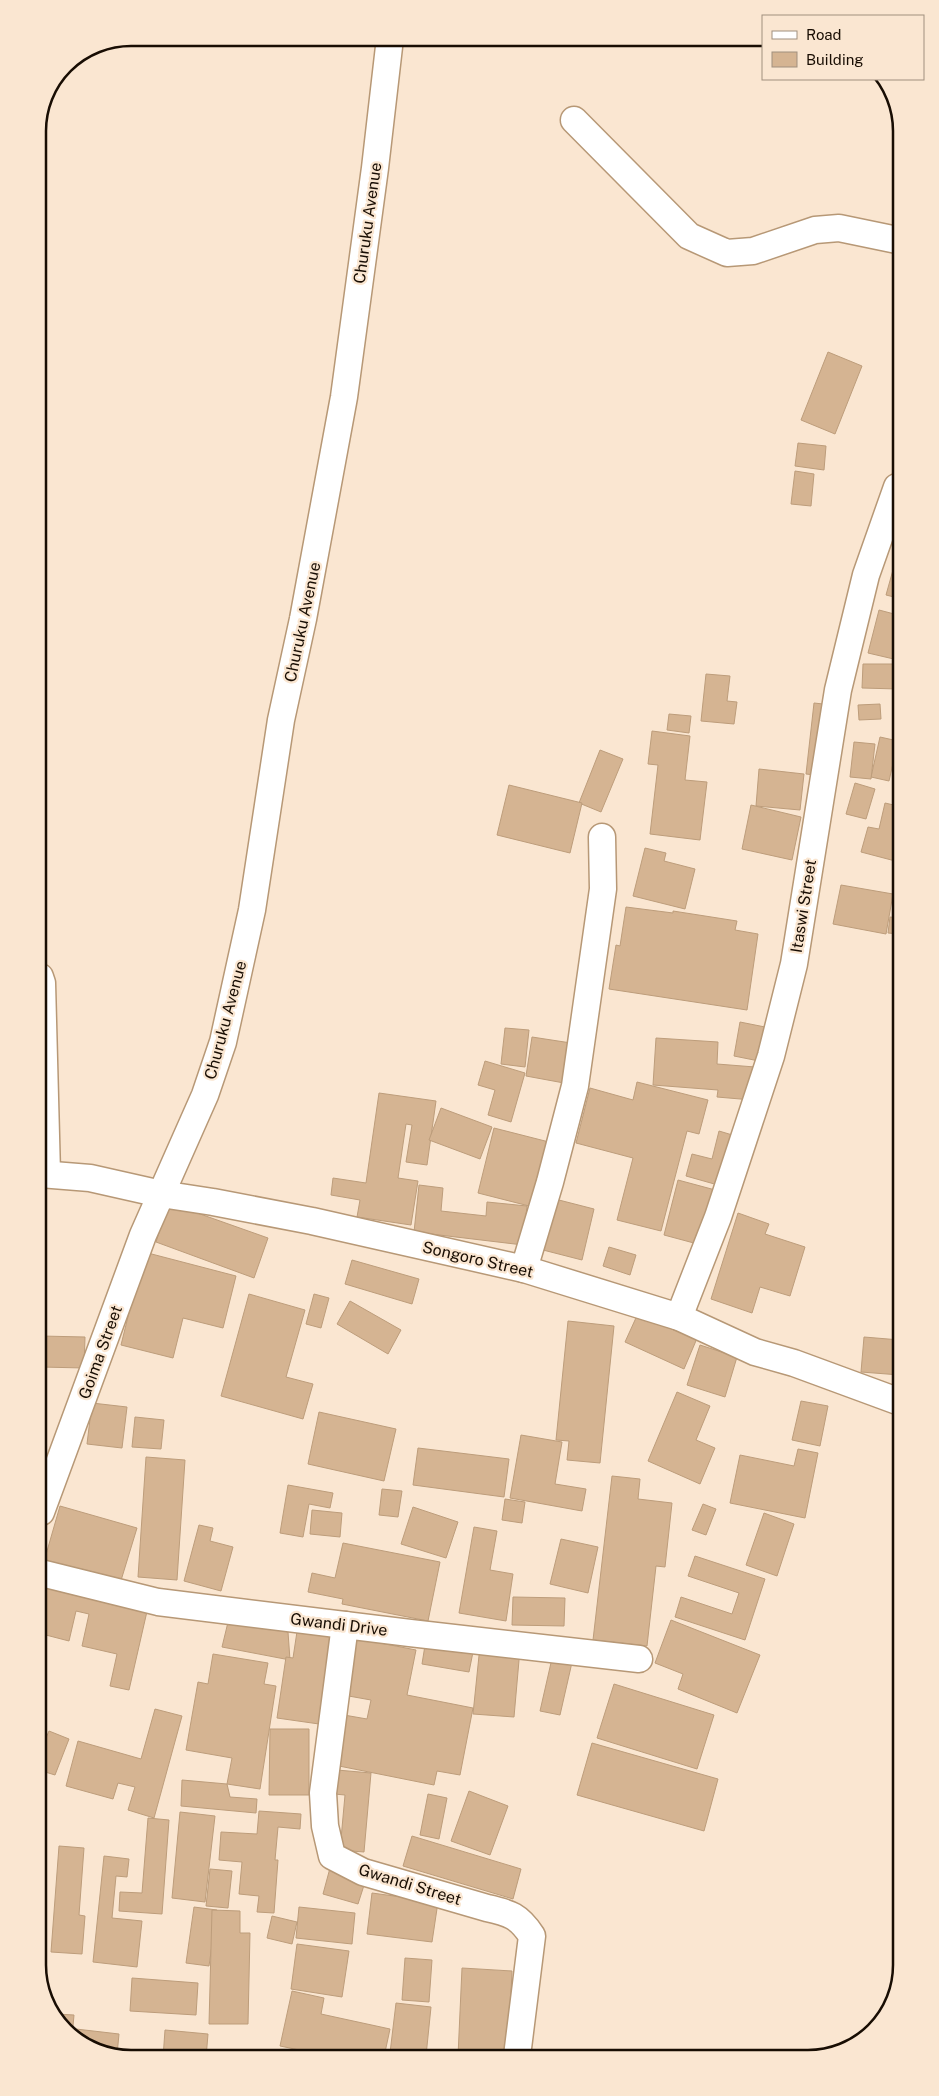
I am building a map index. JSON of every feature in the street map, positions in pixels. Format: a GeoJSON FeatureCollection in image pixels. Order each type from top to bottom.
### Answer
{"type":"FeatureCollection","features":[{"type":"Feature","properties":{"kind":"street","name":"Churuku Avenue"},"geometry":{"type":"LineString","coordinates":[[162,1194],[205,1095],[223,1042],[252,910],[281,720],[303,619],[344,397],[389,46]]}},
{"type":"Feature","properties":{"kind":"street"},"geometry":{"type":"LineString","coordinates":[[574,120],[688,236],[727,253],[753,251],[815,230],[840,228],[893,239]]}},
{"type":"Feature","properties":{"kind":"street","name":"Itaswi Street"},"geometry":{"type":"LineString","coordinates":[[679,1317],[718,1217],[771,1056],[794,964],[838,690],[866,575],[893,501]]}},
{"type":"Feature","properties":{"kind":"street"},"geometry":{"type":"LineString","coordinates":[[524,1269],[550,1182],[575,1086],[603,889],[602,838]]}},
{"type":"Feature","properties":{"kind":"street","name":"Songoro Street"},"geometry":{"type":"LineString","coordinates":[[46,1174],[90,1178],[162,1194],[312,1221],[524,1269],[679,1317],[755,1352],[854,1384],[893,1399]]}},
{"type":"Feature","properties":{"kind":"street","name":"Goima Street"},"geometry":{"type":"LineString","coordinates":[[46,1498],[143,1234],[162,1194]]}},
{"type":"Feature","properties":{"kind":"street","name":"Gwandi Drive"},"geometry":{"type":"LineString","coordinates":[[46,1574],[158,1602],[639,1659]]}},
{"type":"Feature","properties":{"kind":"street","name":"Gwandi Street"},"geometry":{"type":"LineString","coordinates":[[345,1625],[323,1793],[325,1826],[332,1856],[363,1872],[507,1912],[523,1922],[532,1936],[518,2050]]}},
{"type":"Feature","properties":{"kind":"building"},"geometry":{"type":"Polygon","coordinates":[[[828,352],[862,366],[835,434],[801,420],[828,352]]]}},
{"type":"Feature","properties":{"kind":"building"},"geometry":{"type":"Polygon","coordinates":[[[798,443],[826,446],[824,470],[795,466],[798,443]]]}},
{"type":"Feature","properties":{"kind":"building"},"geometry":{"type":"Polygon","coordinates":[[[795,471],[814,474],[811,506],[791,504],[795,471]]]}},
{"type":"Feature","properties":{"kind":"building"},"geometry":{"type":"Polygon","coordinates":[[[893,570],[893,597],[886,595],[893,570]]]}},
{"type":"Feature","properties":{"kind":"building"},"geometry":{"type":"Polygon","coordinates":[[[879,610],[893,614],[893,659],[868,653],[879,610]]]}},
{"type":"Feature","properties":{"kind":"building"},"geometry":{"type":"Polygon","coordinates":[[[863,664],[893,664],[893,689],[862,688],[863,664]]]}},
{"type":"Feature","properties":{"kind":"building"},"geometry":{"type":"Polygon","coordinates":[[[706,674],[730,676],[727,701],[737,702],[734,724],[701,721],[706,674]]]}},
{"type":"Feature","properties":{"kind":"building"},"geometry":{"type":"Polygon","coordinates":[[[814,703],[841,706],[834,777],[806,774],[814,703]]]}},
{"type":"Feature","properties":{"kind":"building"},"geometry":{"type":"Polygon","coordinates":[[[880,704],[881,719],[859,720],[858,705],[880,704]]]}},
{"type":"Feature","properties":{"kind":"building"},"geometry":{"type":"Polygon","coordinates":[[[669,714],[691,716],[689,733],[667,730],[669,714]]]}},
{"type":"Feature","properties":{"kind":"building"},"geometry":{"type":"Polygon","coordinates":[[[652,731],[690,736],[685,780],[707,782],[700,840],[650,834],[658,765],[648,764],[652,731]]]}},
{"type":"Feature","properties":{"kind":"building"},"geometry":{"type":"Polygon","coordinates":[[[880,737],[893,740],[893,763],[889,781],[871,777],[880,737]]]}},
{"type":"Feature","properties":{"kind":"building"},"geometry":{"type":"Polygon","coordinates":[[[854,742],[875,744],[871,779],[850,777],[854,742]]]}},
{"type":"Feature","properties":{"kind":"building"},"geometry":{"type":"Polygon","coordinates":[[[600,750],[623,759],[601,812],[579,803],[600,750]]]}},
{"type":"Feature","properties":{"kind":"building"},"geometry":{"type":"Polygon","coordinates":[[[759,769],[804,774],[800,810],[756,806],[759,769]]]}},
{"type":"Feature","properties":{"kind":"building"},"geometry":{"type":"Polygon","coordinates":[[[855,783],[875,789],[866,819],[846,814],[855,783]]]}},
{"type":"Feature","properties":{"kind":"building"},"geometry":{"type":"Polygon","coordinates":[[[509,785],[582,803],[570,853],[497,835],[509,785]]]}},
{"type":"Feature","properties":{"kind":"building"},"geometry":{"type":"Polygon","coordinates":[[[885,803],[893,805],[893,860],[861,852],[868,827],[879,829],[885,803]]]}},
{"type":"Feature","properties":{"kind":"building"},"geometry":{"type":"Polygon","coordinates":[[[751,805],[801,817],[792,860],[742,849],[751,805]]]}},
{"type":"Feature","properties":{"kind":"building"},"geometry":{"type":"Polygon","coordinates":[[[645,848],[666,853],[664,861],[695,869],[685,909],[633,896],[645,848]]]}},
{"type":"Feature","properties":{"kind":"building"},"geometry":{"type":"Polygon","coordinates":[[[841,885],[893,894],[886,934],[833,924],[841,885]]]}},
{"type":"Feature","properties":{"kind":"building"},"geometry":{"type":"Polygon","coordinates":[[[626,907],[673,913],[673,911],[737,921],[735,930],[758,934],[747,1010],[609,989],[616,945],[620,946],[626,907]]]}},
{"type":"Feature","properties":{"kind":"building"},"geometry":{"type":"Polygon","coordinates":[[[890,917],[893,917],[893,933],[888,933],[890,917]]]}},
{"type":"Feature","properties":{"kind":"building"},"geometry":{"type":"Polygon","coordinates":[[[740,1022],[765,1027],[759,1061],[734,1056],[740,1022]]]}},
{"type":"Feature","properties":{"kind":"building"},"geometry":{"type":"Polygon","coordinates":[[[505,1028],[529,1030],[525,1067],[501,1064],[505,1028]]]}},
{"type":"Feature","properties":{"kind":"building"},"geometry":{"type":"Polygon","coordinates":[[[532,1037],[571,1043],[564,1083],[526,1076],[532,1037]]]}},
{"type":"Feature","properties":{"kind":"building"},"geometry":{"type":"Polygon","coordinates":[[[656,1038],[718,1042],[717,1064],[755,1067],[752,1100],[717,1097],[718,1090],[653,1085],[656,1038]]]}},
{"type":"Feature","properties":{"kind":"building"},"geometry":{"type":"Polygon","coordinates":[[[485,1061],[525,1073],[511,1122],[488,1115],[495,1090],[478,1085],[485,1061]]]}},
{"type":"Feature","properties":{"kind":"building"},"geometry":{"type":"Polygon","coordinates":[[[637,1082],[708,1100],[699,1134],[687,1131],[661,1231],[617,1220],[633,1158],[576,1143],[590,1088],[633,1100],[637,1082]]]}},
{"type":"Feature","properties":{"kind":"building"},"geometry":{"type":"Polygon","coordinates":[[[379,1093],[436,1101],[427,1165],[406,1162],[412,1125],[406,1124],[398,1178],[418,1181],[411,1225],[357,1217],[360,1200],[331,1195],[333,1178],[366,1183],[379,1093]]]}},
{"type":"Feature","properties":{"kind":"building"},"geometry":{"type":"Polygon","coordinates":[[[441,1108],[492,1127],[480,1159],[429,1140],[441,1108]]]}},
{"type":"Feature","properties":{"kind":"building"},"geometry":{"type":"Polygon","coordinates":[[[494,1128],[549,1142],[533,1207],[478,1193],[494,1128]]]}},
{"type":"Feature","properties":{"kind":"building"},"geometry":{"type":"Polygon","coordinates":[[[719,1131],[739,1137],[725,1187],[686,1176],[692,1154],[712,1159],[719,1131]]]}},
{"type":"Feature","properties":{"kind":"building"},"geometry":{"type":"Polygon","coordinates":[[[678,1180],[719,1191],[705,1246],[664,1235],[678,1180]]]}},
{"type":"Feature","properties":{"kind":"building"},"geometry":{"type":"Polygon","coordinates":[[[419,1185],[443,1188],[441,1211],[486,1216],[487,1202],[527,1206],[523,1245],[414,1232],[419,1185]]]}},
{"type":"Feature","properties":{"kind":"building"},"geometry":{"type":"Polygon","coordinates":[[[555,1199],[594,1209],[582,1260],[543,1250],[555,1199]]]}},
{"type":"Feature","properties":{"kind":"building"},"geometry":{"type":"Polygon","coordinates":[[[169,1203],[268,1238],[254,1278],[156,1242],[169,1203]]]}},
{"type":"Feature","properties":{"kind":"building"},"geometry":{"type":"Polygon","coordinates":[[[738,1213],[769,1224],[765,1234],[805,1247],[790,1296],[760,1287],[752,1313],[711,1299],[738,1213]]]}},
{"type":"Feature","properties":{"kind":"building"},"geometry":{"type":"Polygon","coordinates":[[[609,1247],[636,1255],[630,1275],[603,1266],[609,1247]]]}},
{"type":"Feature","properties":{"kind":"building"},"geometry":{"type":"Polygon","coordinates":[[[144,1252],[236,1276],[223,1328],[183,1318],[173,1358],[121,1345],[144,1252]]]}},
{"type":"Feature","properties":{"kind":"building"},"geometry":{"type":"Polygon","coordinates":[[[352,1260],[419,1279],[412,1304],[345,1284],[352,1260]]]}},
{"type":"Feature","properties":{"kind":"building"},"geometry":{"type":"Polygon","coordinates":[[[249,1294],[305,1310],[286,1377],[313,1384],[303,1419],[221,1396],[249,1294]]]}},
{"type":"Feature","properties":{"kind":"building"},"geometry":{"type":"Polygon","coordinates":[[[314,1294],[329,1298],[321,1328],[306,1324],[314,1294]]]}},
{"type":"Feature","properties":{"kind":"building"},"geometry":{"type":"Polygon","coordinates":[[[350,1301],[401,1330],[388,1354],[337,1324],[350,1301]]]}},
{"type":"Feature","properties":{"kind":"building"},"geometry":{"type":"Polygon","coordinates":[[[640,1309],[698,1336],[684,1369],[625,1342],[640,1309]]]}},
{"type":"Feature","properties":{"kind":"building"},"geometry":{"type":"Polygon","coordinates":[[[568,1321],[614,1326],[600,1463],[567,1460],[569,1441],[556,1440],[568,1321]]]}},
{"type":"Feature","properties":{"kind":"building"},"geometry":{"type":"Polygon","coordinates":[[[46,1336],[85,1337],[84,1368],[46,1367],[46,1336]]]}},
{"type":"Feature","properties":{"kind":"building"},"geometry":{"type":"Polygon","coordinates":[[[864,1337],[893,1339],[893,1374],[861,1372],[864,1337]]]}},
{"type":"Feature","properties":{"kind":"building"},"geometry":{"type":"Polygon","coordinates":[[[700,1345],[737,1357],[725,1397],[687,1385],[700,1345]]]}},
{"type":"Feature","properties":{"kind":"building"},"geometry":{"type":"Polygon","coordinates":[[[677,1392],[710,1406],[696,1440],[715,1448],[700,1484],[648,1461],[677,1392]]]}},
{"type":"Feature","properties":{"kind":"building"},"geometry":{"type":"Polygon","coordinates":[[[801,1401],[828,1406],[820,1446],[792,1440],[801,1401]]]}},
{"type":"Feature","properties":{"kind":"building"},"geometry":{"type":"Polygon","coordinates":[[[92,1403],[127,1407],[122,1448],[87,1444],[92,1403]]]}},
{"type":"Feature","properties":{"kind":"building"},"geometry":{"type":"Polygon","coordinates":[[[319,1412],[396,1429],[384,1481],[308,1464],[319,1412]]]}},
{"type":"Feature","properties":{"kind":"building"},"geometry":{"type":"Polygon","coordinates":[[[135,1417],[164,1420],[161,1449],[132,1447],[135,1417]]]}},
{"type":"Feature","properties":{"kind":"building"},"geometry":{"type":"Polygon","coordinates":[[[521,1435],[562,1442],[555,1484],[586,1489],[582,1511],[510,1498],[521,1435]]]}},
{"type":"Feature","properties":{"kind":"building"},"geometry":{"type":"Polygon","coordinates":[[[418,1448],[509,1459],[504,1497],[413,1485],[418,1448]]]}},
{"type":"Feature","properties":{"kind":"building"},"geometry":{"type":"Polygon","coordinates":[[[798,1449],[818,1453],[805,1518],[730,1503],[740,1455],[794,1466],[798,1449]]]}},
{"type":"Feature","properties":{"kind":"building"},"geometry":{"type":"Polygon","coordinates":[[[146,1457],[185,1460],[177,1580],[138,1577],[146,1457]]]}},
{"type":"Feature","properties":{"kind":"building"},"geometry":{"type":"Polygon","coordinates":[[[612,1476],[640,1479],[638,1499],[672,1503],[665,1567],[656,1566],[647,1646],[593,1640],[612,1476]]]}},
{"type":"Feature","properties":{"kind":"building"},"geometry":{"type":"Polygon","coordinates":[[[288,1485],[333,1493],[330,1508],[309,1504],[303,1537],[280,1533],[288,1485]]]}},
{"type":"Feature","properties":{"kind":"building"},"geometry":{"type":"Polygon","coordinates":[[[382,1489],[402,1491],[398,1517],[379,1515],[382,1489]]]}},
{"type":"Feature","properties":{"kind":"building"},"geometry":{"type":"Polygon","coordinates":[[[505,1499],[525,1502],[522,1523],[502,1520],[505,1499]]]}},
{"type":"Feature","properties":{"kind":"building"},"geometry":{"type":"Polygon","coordinates":[[[703,1504],[716,1509],[706,1535],[692,1530],[703,1504]]]}},
{"type":"Feature","properties":{"kind":"building"},"geometry":{"type":"Polygon","coordinates":[[[60,1506],[137,1528],[119,1587],[46,1566],[46,1555],[60,1506]]]}},
{"type":"Feature","properties":{"kind":"building"},"geometry":{"type":"Polygon","coordinates":[[[413,1507],[458,1522],[446,1558],[401,1544],[413,1507]]]}},
{"type":"Feature","properties":{"kind":"building"},"geometry":{"type":"Polygon","coordinates":[[[312,1510],[342,1513],[340,1537],[310,1534],[312,1510]]]}},
{"type":"Feature","properties":{"kind":"building"},"geometry":{"type":"Polygon","coordinates":[[[764,1513],[794,1524],[777,1576],[746,1565],[764,1513]]]}},
{"type":"Feature","properties":{"kind":"building"},"geometry":{"type":"Polygon","coordinates":[[[199,1525],[213,1528],[210,1541],[233,1547],[221,1591],[184,1581],[199,1525]]]}},
{"type":"Feature","properties":{"kind":"building"},"geometry":{"type":"Polygon","coordinates":[[[474,1527],[497,1531],[490,1570],[513,1574],[506,1621],[459,1613],[474,1527]]]}},
{"type":"Feature","properties":{"kind":"building"},"geometry":{"type":"Polygon","coordinates":[[[561,1539],[598,1547],[588,1593],[550,1584],[561,1539]]]}},
{"type":"Feature","properties":{"kind":"building"},"geometry":{"type":"Polygon","coordinates":[[[343,1543],[440,1562],[428,1621],[342,1604],[343,1599],[308,1592],[312,1573],[335,1578],[343,1543]]]}},
{"type":"Feature","properties":{"kind":"building"},"geometry":{"type":"Polygon","coordinates":[[[695,1556],[765,1579],[745,1640],[675,1617],[681,1597],[732,1614],[739,1593],[688,1576],[695,1556]]]}},
{"type":"Feature","properties":{"kind":"building"},"geometry":{"type":"Polygon","coordinates":[[[46,1584],[148,1607],[129,1690],[110,1686],[117,1654],[82,1646],[89,1614],[76,1611],[69,1641],[46,1635],[46,1584]]]}},
{"type":"Feature","properties":{"kind":"building"},"geometry":{"type":"Polygon","coordinates":[[[513,1597],[565,1598],[564,1626],[512,1625],[513,1597]]]}},
{"type":"Feature","properties":{"kind":"building"},"geometry":{"type":"Polygon","coordinates":[[[229,1618],[288,1632],[290,1660],[222,1647],[229,1618]]]}},
{"type":"Feature","properties":{"kind":"building"},"geometry":{"type":"Polygon","coordinates":[[[671,1620],[760,1655],[737,1713],[678,1689],[683,1674],[655,1663],[671,1620]]]}},
{"type":"Feature","properties":{"kind":"building"},"geometry":{"type":"Polygon","coordinates":[[[298,1625],[339,1631],[326,1725],[277,1718],[286,1657],[293,1658],[298,1625]]]}},
{"type":"Feature","properties":{"kind":"building"},"geometry":{"type":"Polygon","coordinates":[[[355,1638],[416,1650],[407,1695],[473,1708],[460,1775],[437,1771],[434,1785],[334,1765],[344,1715],[367,1719],[371,1700],[343,1695],[355,1638]]]}},
{"type":"Feature","properties":{"kind":"building"},"geometry":{"type":"Polygon","coordinates":[[[426,1639],[474,1647],[469,1672],[422,1664],[426,1639]]]}},
{"type":"Feature","properties":{"kind":"building"},"geometry":{"type":"Polygon","coordinates":[[[480,1646],[520,1649],[514,1717],[473,1714],[480,1646]]]}},
{"type":"Feature","properties":{"kind":"building"},"geometry":{"type":"Polygon","coordinates":[[[213,1654],[268,1663],[264,1684],[276,1686],[260,1789],[227,1784],[232,1758],[186,1750],[198,1682],[208,1684],[213,1654]]]}},
{"type":"Feature","properties":{"kind":"building"},"geometry":{"type":"Polygon","coordinates":[[[553,1654],[573,1658],[560,1715],[540,1711],[553,1654]]]}},
{"type":"Feature","properties":{"kind":"building"},"geometry":{"type":"Polygon","coordinates":[[[614,1684],[714,1715],[697,1769],[597,1738],[614,1684]]]}},
{"type":"Feature","properties":{"kind":"building"},"geometry":{"type":"Polygon","coordinates":[[[155,1709],[182,1716],[154,1818],[128,1810],[135,1787],[118,1783],[113,1799],[66,1786],[78,1741],[141,1759],[155,1709]]]}},
{"type":"Feature","properties":{"kind":"building"},"geometry":{"type":"Polygon","coordinates":[[[270,1729],[309,1729],[309,1795],[269,1795],[270,1729]]]}},
{"type":"Feature","properties":{"kind":"building"},"geometry":{"type":"Polygon","coordinates":[[[49,1731],[69,1739],[55,1775],[46,1772],[46,1738],[49,1731]]]}},
{"type":"Feature","properties":{"kind":"building"},"geometry":{"type":"Polygon","coordinates":[[[592,1743],[718,1779],[704,1831],[577,1795],[592,1743]]]}},
{"type":"Feature","properties":{"kind":"building"},"geometry":{"type":"Polygon","coordinates":[[[337,1770],[371,1773],[364,1852],[340,1850],[345,1795],[334,1794],[337,1770]]]}},
{"type":"Feature","properties":{"kind":"building"},"geometry":{"type":"Polygon","coordinates":[[[182,1780],[227,1784],[230,1797],[257,1799],[256,1813],[181,1806],[182,1780]]]}},
{"type":"Feature","properties":{"kind":"building"},"geometry":{"type":"Polygon","coordinates":[[[469,1791],[508,1806],[490,1855],[451,1841],[469,1791]]]}},
{"type":"Feature","properties":{"kind":"building"},"geometry":{"type":"Polygon","coordinates":[[[428,1794],[447,1798],[439,1839],[420,1835],[428,1794]]]}},
{"type":"Feature","properties":{"kind":"building"},"geometry":{"type":"Polygon","coordinates":[[[259,1811],[301,1814],[300,1829],[278,1827],[275,1860],[278,1860],[274,1913],[257,1912],[259,1896],[239,1894],[242,1862],[219,1860],[221,1832],[257,1834],[259,1811]]]}},
{"type":"Feature","properties":{"kind":"building"},"geometry":{"type":"Polygon","coordinates":[[[180,1812],[215,1816],[205,1902],[172,1898],[180,1812]]]}},
{"type":"Feature","properties":{"kind":"building"},"geometry":{"type":"Polygon","coordinates":[[[148,1818],[169,1820],[162,1914],[119,1911],[120,1892],[142,1893],[148,1818]]]}},
{"type":"Feature","properties":{"kind":"building"},"geometry":{"type":"Polygon","coordinates":[[[412,1836],[521,1869],[513,1899],[403,1866],[412,1836]]]}},
{"type":"Feature","properties":{"kind":"building"},"geometry":{"type":"Polygon","coordinates":[[[59,1846],[84,1848],[79,1915],[85,1916],[82,1954],[51,1952],[59,1846]]]}},
{"type":"Feature","properties":{"kind":"building"},"geometry":{"type":"Polygon","coordinates":[[[104,1856],[129,1859],[127,1877],[116,1876],[112,1918],[142,1921],[137,1967],[93,1962],[104,1856]]]}},
{"type":"Feature","properties":{"kind":"building"},"geometry":{"type":"Polygon","coordinates":[[[330,1868],[366,1879],[358,1904],[323,1894],[330,1868]]]}},
{"type":"Feature","properties":{"kind":"building"},"geometry":{"type":"Polygon","coordinates":[[[210,1869],[232,1871],[228,1908],[206,1906],[210,1869]]]}},
{"type":"Feature","properties":{"kind":"building"},"geometry":{"type":"Polygon","coordinates":[[[372,1893],[438,1902],[432,1942],[367,1934],[372,1893]]]}},
{"type":"Feature","properties":{"kind":"building"},"geometry":{"type":"Polygon","coordinates":[[[194,1907],[217,1910],[209,1966],[186,1963],[194,1907]]]}},
{"type":"Feature","properties":{"kind":"building"},"geometry":{"type":"Polygon","coordinates":[[[299,1907],[355,1913],[352,1944],[296,1938],[299,1907]]]}},
{"type":"Feature","properties":{"kind":"building"},"geometry":{"type":"Polygon","coordinates":[[[212,1910],[240,1911],[240,1933],[250,1933],[248,2024],[209,2024],[212,1910]]]}},
{"type":"Feature","properties":{"kind":"building"},"geometry":{"type":"Polygon","coordinates":[[[272,1916],[297,1922],[292,1944],[267,1938],[272,1916]]]}},
{"type":"Feature","properties":{"kind":"building"},"geometry":{"type":"Polygon","coordinates":[[[297,1944],[349,1951],[342,1997],[291,1989],[297,1944]]]}},
{"type":"Feature","properties":{"kind":"building"},"geometry":{"type":"Polygon","coordinates":[[[405,1958],[432,1960],[429,2002],[402,2000],[405,1958]]]}},
{"type":"Feature","properties":{"kind":"building"},"geometry":{"type":"Polygon","coordinates":[[[462,1968],[512,1971],[508,2050],[458,2050],[462,1968]]]}},
{"type":"Feature","properties":{"kind":"building"},"geometry":{"type":"Polygon","coordinates":[[[132,1978],[198,1983],[196,2015],[130,2011],[132,1978]]]}},
{"type":"Feature","properties":{"kind":"building"},"geometry":{"type":"Polygon","coordinates":[[[292,1991],[324,1998],[321,2014],[390,2029],[386,2050],[299,2050],[280,2046],[292,1991]]]}},
{"type":"Feature","properties":{"kind":"building"},"geometry":{"type":"Polygon","coordinates":[[[396,2003],[431,2007],[427,2050],[390,2050],[396,2003]]]}},
{"type":"Feature","properties":{"kind":"building"},"geometry":{"type":"Polygon","coordinates":[[[63,2014],[74,2015],[73,2026],[63,2014]]]}},
{"type":"Feature","properties":{"kind":"building"},"geometry":{"type":"Polygon","coordinates":[[[76,2029],[119,2034],[118,2049],[99,2043],[76,2029]]]}},
{"type":"Feature","properties":{"kind":"building"},"geometry":{"type":"Polygon","coordinates":[[[165,2030],[208,2034],[207,2050],[164,2050],[165,2030]]]}}]}
